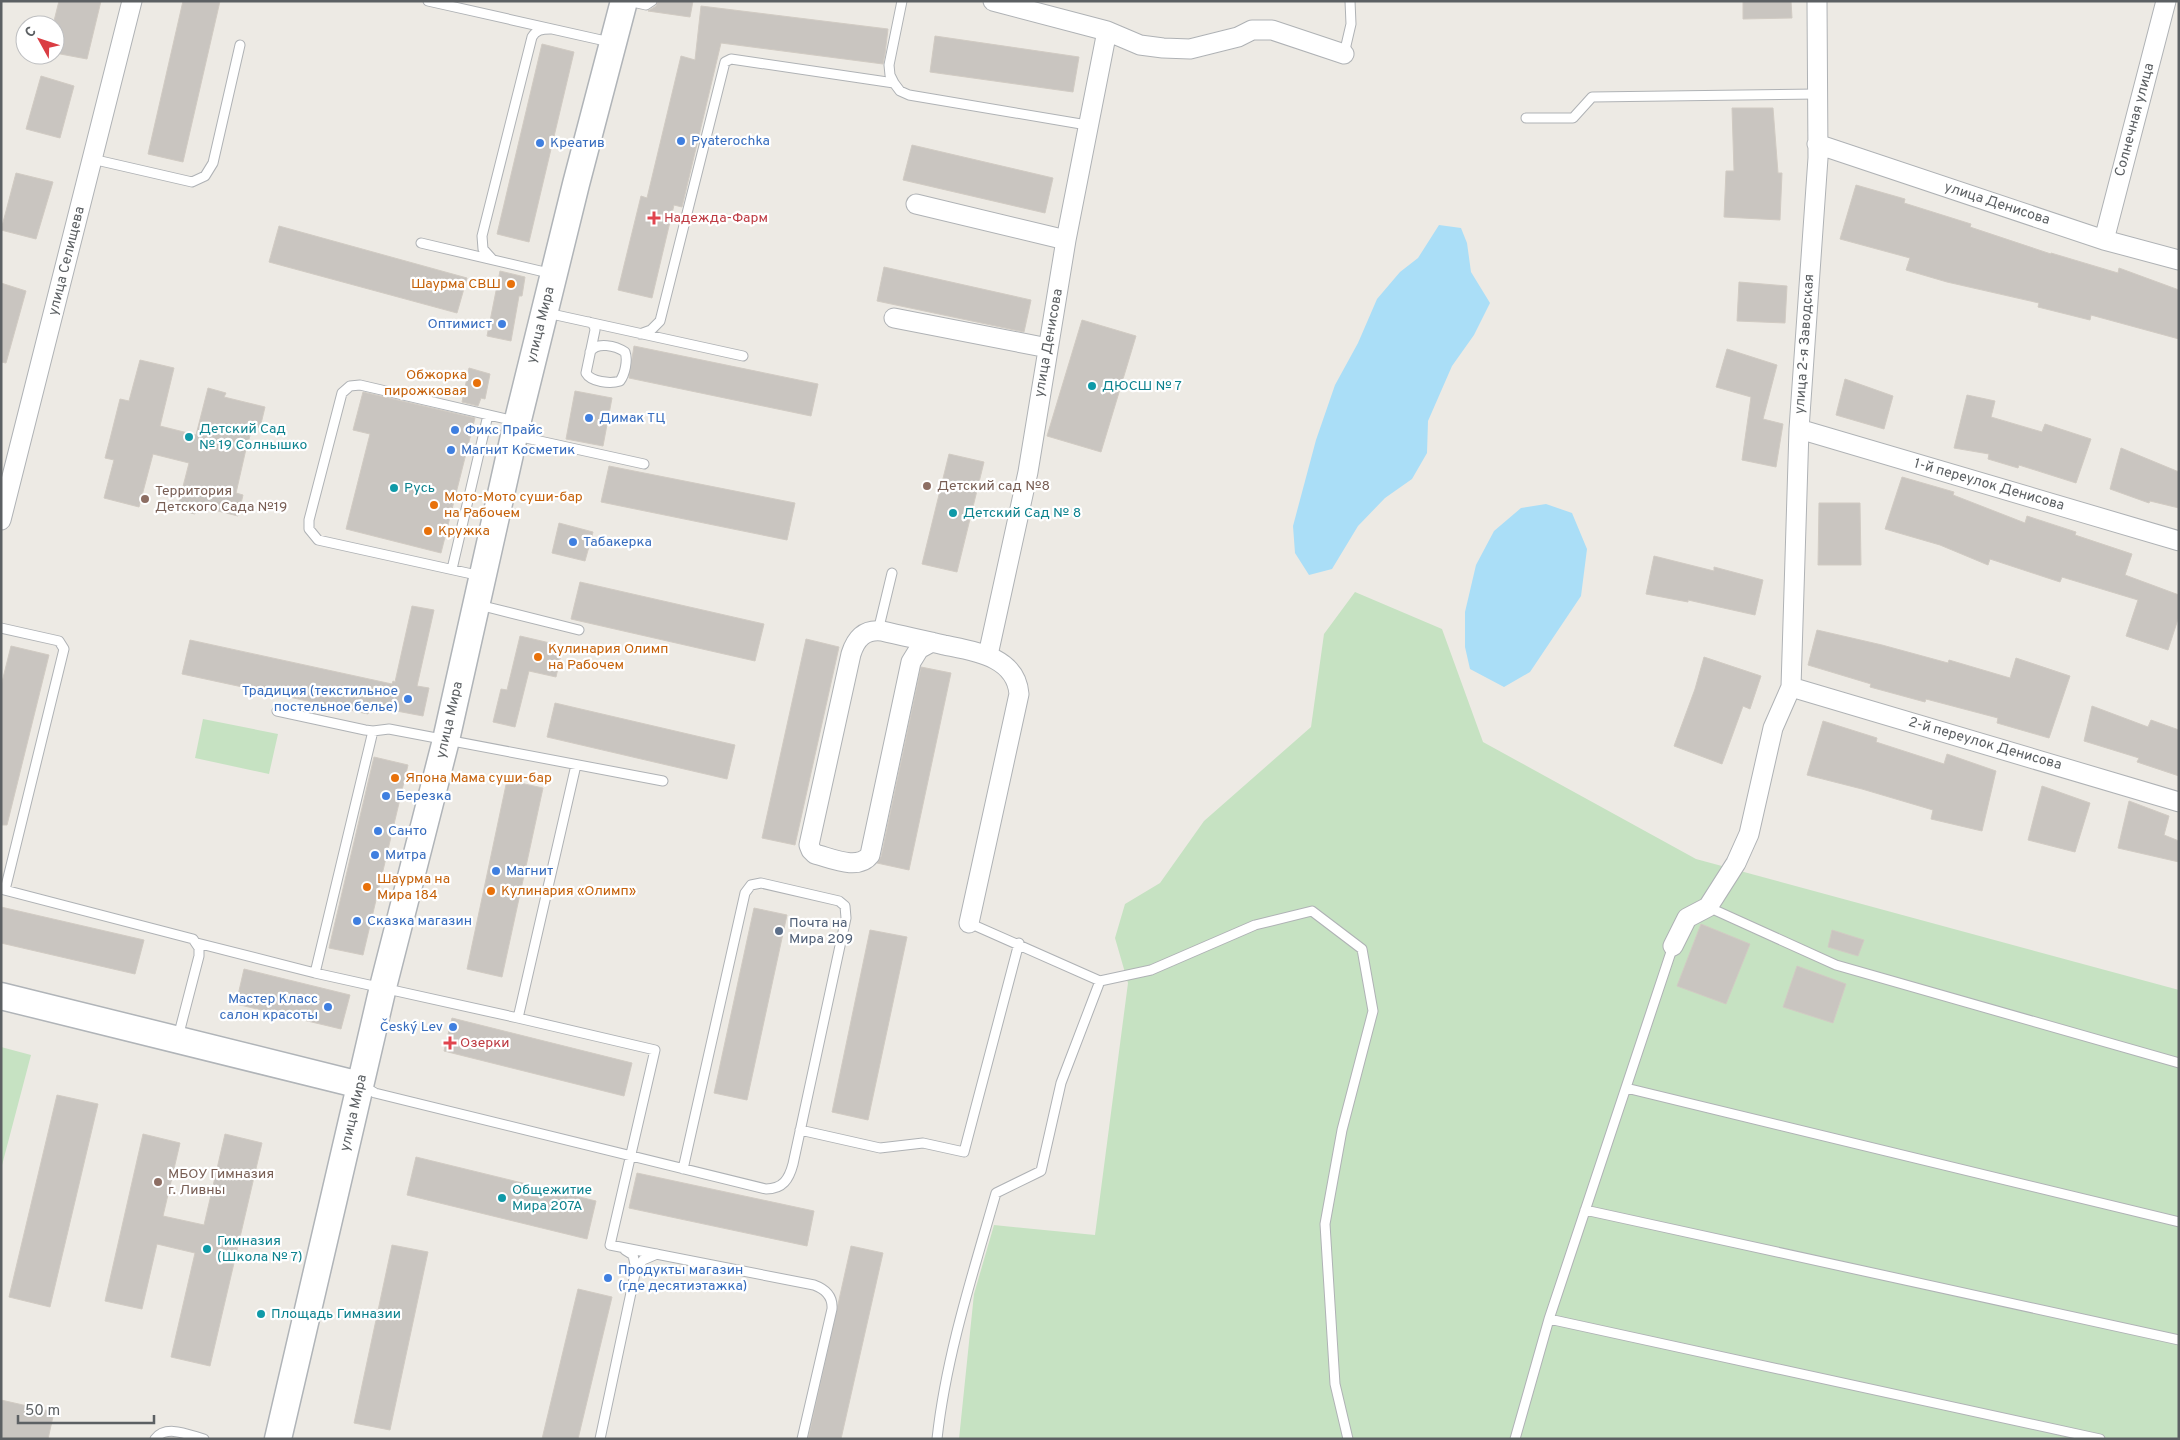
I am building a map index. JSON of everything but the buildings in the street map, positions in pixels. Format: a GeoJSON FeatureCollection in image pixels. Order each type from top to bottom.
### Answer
{"type":"FeatureCollection","features":[{"type":"Feature","properties":{"kind":"street","name":"улица Селищева"},"geometry":{"type":"LineString","coordinates":[[1,520],[132,1]]}},
{"type":"Feature","properties":{"kind":"street","name":"улица Мира"},"geometry":{"type":"LineString","coordinates":[[278,1439],[383,987],[446,740],[553,274],[624,1]]}},
{"type":"Feature","properties":{"kind":"street"},"geometry":{"type":"LineString","coordinates":[[993,1],[1107,31],[1140,45],[1190,49],[1238,36],[1252,30],[1272,30],[1344,54]]}},
{"type":"Feature","properties":{"kind":"street","name":"улица 2-я Заводская"},"geometry":{"type":"LineString","coordinates":[[1791,687],[1799,429],[1818,158],[1817,1]]}},
{"type":"Feature","properties":{"kind":"street","name":"Солнечная улица"},"geometry":{"type":"LineString","coordinates":[[2104,240],[2166,1]]}},
{"type":"Feature","properties":{"kind":"street","name":"улица Денисова"},"geometry":{"type":"LineString","coordinates":[[988,655],[1028,472],[1066,240],[1087,125],[1107,31]]}},
{"type":"Feature","properties":{"kind":"street","name":"улица Денисова"},"geometry":{"type":"LineString","coordinates":[[1817,144],[2104,240],[2179,260]]}},
{"type":"Feature","properties":{"kind":"street"},"geometry":{"type":"LineString","coordinates":[[916,204],[1066,240]]}},
{"type":"Feature","properties":{"kind":"street"},"geometry":{"type":"LineString","coordinates":[[894,318],[1048,348]]}},
{"type":"Feature","properties":{"kind":"street","name":"1-й переулок Денисова"},"geometry":{"type":"LineString","coordinates":[[1799,429],[2179,541]]}},
{"type":"Feature","properties":{"kind":"street"},"geometry":{"type":"LineString","coordinates":[[898,635],[909,647],[911,662],[871,854],[865,861],[856,864],[815,854],[810,849],[809,842],[854,644],[865,633],[878,631],[898,635],[932,642],[988,655],[1000,662],[1014,675],[1017,680],[1019,694],[969,923]]}},
{"type":"Feature","properties":{"kind":"street"},"geometry":{"type":"LineString","coordinates":[[911,662],[919,649],[932,642]]}},
{"type":"Feature","properties":{"kind":"street"},"geometry":{"type":"LineString","coordinates":[[1673,946],[1687,918],[1708,907],[1736,862],[1749,834],[1773,728],[1791,687]]}},
{"type":"Feature","properties":{"kind":"street","name":"2-й переулок Денисова"},"geometry":{"type":"LineString","coordinates":[[1791,687],[2179,802]]}},
{"type":"Feature","properties":{"kind":"street"},"geometry":{"type":"LineString","coordinates":[[1,996],[360,1085]]}},
{"type":"Feature","properties":{"kind":"lane"},"geometry":{"type":"LineString","coordinates":[[428,1],[612,43]]}},
{"type":"Feature","properties":{"kind":"lane"},"geometry":{"type":"LineString","coordinates":[[628,1],[646,5],[652,1]]}},
{"type":"Feature","properties":{"kind":"lane"},"geometry":{"type":"LineString","coordinates":[[902,1],[889,65],[890,75],[900,92],[1087,125]]}},
{"type":"Feature","properties":{"kind":"lane"},"geometry":{"type":"LineString","coordinates":[[1344,54],[1351,24],[1350,1]]}},
{"type":"Feature","properties":{"kind":"lane"},"geometry":{"type":"LineString","coordinates":[[492,259],[483,249],[482,236],[534,33],[541,29],[550,29]]}},
{"type":"Feature","properties":{"kind":"lane"},"geometry":{"type":"LineString","coordinates":[[92,159],[192,182],[205,176],[213,163],[240,44]]}},
{"type":"Feature","properties":{"kind":"lane"},"geometry":{"type":"LineString","coordinates":[[640,334],[651,330],[660,321],[722,70],[727,60],[731,59],[894,83]]}},
{"type":"Feature","properties":{"kind":"lane"},"geometry":{"type":"LineString","coordinates":[[1526,118],[1572,118],[1592,97],[1817,94]]}},
{"type":"Feature","properties":{"kind":"lane"},"geometry":{"type":"LineString","coordinates":[[420,243],[553,274]]}},
{"type":"Feature","properties":{"kind":"lane"},"geometry":{"type":"LineString","coordinates":[[544,312],[743,356]]}},
{"type":"Feature","properties":{"kind":"lane"},"geometry":{"type":"LineString","coordinates":[[589,322],[595,329],[590,352],[586,373],[589,377],[614,383],[620,382],[623,376],[625,352],[599,345],[590,352]]}},
{"type":"Feature","properties":{"kind":"lane"},"geometry":{"type":"LineString","coordinates":[[483,576],[318,540],[309,529],[309,520],[341,397],[347,387],[360,385],[488,415],[516,429],[644,464]]}},
{"type":"Feature","properties":{"kind":"lane"},"geometry":{"type":"LineString","coordinates":[[452,569],[488,415]]}},
{"type":"Feature","properties":{"kind":"lane"},"geometry":{"type":"LineString","coordinates":[[878,631],[892,573]]}},
{"type":"Feature","properties":{"kind":"lane"},"geometry":{"type":"LineString","coordinates":[[476,604],[579,630]]}},
{"type":"Feature","properties":{"kind":"lane"},"geometry":{"type":"LineString","coordinates":[[1,628],[59,641],[64,649],[3,890],[187,936],[197,943],[315,973],[655,1050],[610,1245],[814,1285],[828,1293],[832,1301],[832,1309],[802,1439]]}},
{"type":"Feature","properties":{"kind":"lane"},"geometry":{"type":"LineString","coordinates":[[277,711],[373,731],[389,729],[663,781]]}},
{"type":"Feature","properties":{"kind":"lane"},"geometry":{"type":"LineString","coordinates":[[315,973],[373,731]]}},
{"type":"Feature","properties":{"kind":"lane"},"geometry":{"type":"LineString","coordinates":[[518,1018],[576,764]]}},
{"type":"Feature","properties":{"kind":"lane"},"geometry":{"type":"LineString","coordinates":[[360,1085],[375,1092],[631,1157],[682,1169],[766,1188],[777,1187],[785,1182],[789,1176],[800,1130],[846,912],[843,904],[834,900],[757,883],[748,888],[682,1169]]}},
{"type":"Feature","properties":{"kind":"lane"},"geometry":{"type":"LineString","coordinates":[[1708,907],[1836,965],[2179,1063]]}},
{"type":"Feature","properties":{"kind":"lane"},"geometry":{"type":"LineString","coordinates":[[969,923],[1100,981],[1151,970],[1255,925],[1312,911],[1362,948],[1373,1011],[1342,1130],[1325,1224],[1335,1384],[1348,1439]]}},
{"type":"Feature","properties":{"kind":"lane"},"geometry":{"type":"LineString","coordinates":[[178,1040],[199,956],[197,943]]}},
{"type":"Feature","properties":{"kind":"lane"},"geometry":{"type":"LineString","coordinates":[[800,1130],[880,1148],[922,1143],[964,1152],[1019,944]]}},
{"type":"Feature","properties":{"kind":"lane"},"geometry":{"type":"LineString","coordinates":[[1515,1439],[1549,1319],[1673,946]]}},
{"type":"Feature","properties":{"kind":"lane"},"geometry":{"type":"LineString","coordinates":[[937,1439],[940,1415],[967,1293],[996,1193],[1040,1171],[1061,1083],[1100,981]]}},
{"type":"Feature","properties":{"kind":"lane"},"geometry":{"type":"LineString","coordinates":[[1626,1088],[2179,1222]]}},
{"type":"Feature","properties":{"kind":"lane"},"geometry":{"type":"LineString","coordinates":[[1585,1210],[2179,1340]]}},
{"type":"Feature","properties":{"kind":"lane"},"geometry":{"type":"LineString","coordinates":[[600,1439],[636,1269],[633,1255],[618,1246]]}},
{"type":"Feature","properties":{"kind":"lane"},"geometry":{"type":"LineString","coordinates":[[636,1269],[643,1260],[658,1254]]}},
{"type":"Feature","properties":{"kind":"lane"},"geometry":{"type":"LineString","coordinates":[[1549,1319],[2100,1439]]}},
{"type":"Feature","properties":{"kind":"lane"},"geometry":{"type":"LineString","coordinates":[[155,1439],[158,1434],[168,1430],[204,1439]]}},
{"type":"Feature","properties":{"kind":"green space"},"geometry":{"type":"Polygon","coordinates":[[[1355,592],[1442,629],[1483,742],[1696,859],[2179,990],[2179,1439],[959,1439],[974,1294],[994,1225],[1095,1235],[1128,983],[1115,938],[1125,904],[1160,883],[1204,821],[1311,727],[1324,634],[1355,592]]]}},
{"type":"Feature","properties":{"kind":"green space"},"geometry":{"type":"Polygon","coordinates":[[[203,719],[278,734],[269,774],[195,758],[203,719]]]}},
{"type":"Feature","properties":{"kind":"green space"},"geometry":{"type":"Polygon","coordinates":[[[1,1047],[31,1055],[1,1169],[1,1047]]]}},
{"type":"Feature","properties":{"kind":"water"},"geometry":{"type":"Polygon","coordinates":[[[1439,225],[1461,228],[1467,243],[1471,272],[1490,303],[1474,335],[1452,366],[1428,421],[1427,453],[1412,479],[1385,498],[1358,526],[1332,569],[1309,575],[1295,553],[1293,526],[1316,440],[1335,385],[1358,343],[1377,299],[1400,272],[1418,258],[1439,225]]]}},
{"type":"Feature","properties":{"kind":"water"},"geometry":{"type":"Polygon","coordinates":[[[1546,504],[1572,513],[1587,549],[1581,596],[1530,672],[1504,687],[1470,669],[1465,647],[1465,612],[1476,565],[1494,531],[1521,508],[1546,504]]]}},
{"type":"Feature","properties":{"kind":"place","name":"Pyaterochka"},"geometry":{"type":"Point","coordinates":[681,141]}},
{"type":"Feature","properties":{"kind":"place","name":"Креатив"},"geometry":{"type":"Point","coordinates":[540,143]}},
{"type":"Feature","properties":{"kind":"place","name":"Надежда-Фарм"},"geometry":{"type":"Point","coordinates":[654,218]}},
{"type":"Feature","properties":{"kind":"place","name":"Шаурма СВШ"},"geometry":{"type":"Point","coordinates":[511,284]}},
{"type":"Feature","properties":{"kind":"place","name":"Оптимист"},"geometry":{"type":"Point","coordinates":[502,324]}},
{"type":"Feature","properties":{"kind":"place","name":"Обжорка пирожковая"},"geometry":{"type":"Point","coordinates":[477,383]}},
{"type":"Feature","properties":{"kind":"place","name":"ДЮСШ № 7"},"geometry":{"type":"Point","coordinates":[1092,386]}},
{"type":"Feature","properties":{"kind":"place","name":"Димак ТЦ"},"geometry":{"type":"Point","coordinates":[589,418]}},
{"type":"Feature","properties":{"kind":"place","name":"Фикс Прайс"},"geometry":{"type":"Point","coordinates":[455,430]}},
{"type":"Feature","properties":{"kind":"place","name":"Детский Сад № 19 Солнышко"},"geometry":{"type":"Point","coordinates":[189,437]}},
{"type":"Feature","properties":{"kind":"place","name":"Магнит Косметик"},"geometry":{"type":"Point","coordinates":[451,450]}},
{"type":"Feature","properties":{"kind":"place","name":"Детский сад №8"},"geometry":{"type":"Point","coordinates":[927,486]}},
{"type":"Feature","properties":{"kind":"place","name":"Русь"},"geometry":{"type":"Point","coordinates":[394,488]}},
{"type":"Feature","properties":{"kind":"place","name":"Территория Детского Сада №19"},"geometry":{"type":"Point","coordinates":[145,499]}},
{"type":"Feature","properties":{"kind":"place","name":"Мото-Мото суши-бар на Рабочем"},"geometry":{"type":"Point","coordinates":[434,505]}},
{"type":"Feature","properties":{"kind":"place","name":"Детский Сад № 8"},"geometry":{"type":"Point","coordinates":[953,513]}},
{"type":"Feature","properties":{"kind":"place","name":"Кружка"},"geometry":{"type":"Point","coordinates":[428,531]}},
{"type":"Feature","properties":{"kind":"place","name":"Табакерка"},"geometry":{"type":"Point","coordinates":[573,542]}},
{"type":"Feature","properties":{"kind":"place","name":"Кулинария Олимп на Рабочем"},"geometry":{"type":"Point","coordinates":[538,657]}},
{"type":"Feature","properties":{"kind":"place","name":"Традиция (текстильное постельное белье)"},"geometry":{"type":"Point","coordinates":[408,699]}},
{"type":"Feature","properties":{"kind":"place","name":"Япона Мама суши-бар"},"geometry":{"type":"Point","coordinates":[395,778]}},
{"type":"Feature","properties":{"kind":"place","name":"Березка"},"geometry":{"type":"Point","coordinates":[386,796]}},
{"type":"Feature","properties":{"kind":"place","name":"Санто"},"geometry":{"type":"Point","coordinates":[378,831]}},
{"type":"Feature","properties":{"kind":"place","name":"Митра"},"geometry":{"type":"Point","coordinates":[375,855]}},
{"type":"Feature","properties":{"kind":"place","name":"Магнит"},"geometry":{"type":"Point","coordinates":[496,871]}},
{"type":"Feature","properties":{"kind":"place","name":"Шаурма на Мира 184"},"geometry":{"type":"Point","coordinates":[367,887]}},
{"type":"Feature","properties":{"kind":"place","name":"Кулинария «Олимп»"},"geometry":{"type":"Point","coordinates":[491,891]}},
{"type":"Feature","properties":{"kind":"place","name":"Сказка магазин"},"geometry":{"type":"Point","coordinates":[357,921]}},
{"type":"Feature","properties":{"kind":"place","name":"Почта на Мира 209"},"geometry":{"type":"Point","coordinates":[779,931]}},
{"type":"Feature","properties":{"kind":"place","name":"Мастер Класс салон красоты"},"geometry":{"type":"Point","coordinates":[328,1007]}},
{"type":"Feature","properties":{"kind":"place","name":"Český Lev"},"geometry":{"type":"Point","coordinates":[453,1027]}},
{"type":"Feature","properties":{"kind":"place","name":"Озерки"},"geometry":{"type":"Point","coordinates":[450,1043]}},
{"type":"Feature","properties":{"kind":"place","name":"МБОУ Гимназия г. Ливны"},"geometry":{"type":"Point","coordinates":[158,1182]}},
{"type":"Feature","properties":{"kind":"place","name":"Общежитие Мира 207А"},"geometry":{"type":"Point","coordinates":[502,1198]}},
{"type":"Feature","properties":{"kind":"place","name":"Гимназия (Школа № 7)"},"geometry":{"type":"Point","coordinates":[207,1249]}},
{"type":"Feature","properties":{"kind":"place","name":"Продукты магазин (где десятиэтажка)"},"geometry":{"type":"Point","coordinates":[608,1278]}},
{"type":"Feature","properties":{"kind":"place","name":"Площадь Гимназии"},"geometry":{"type":"Point","coordinates":[261,1314]}}]}
